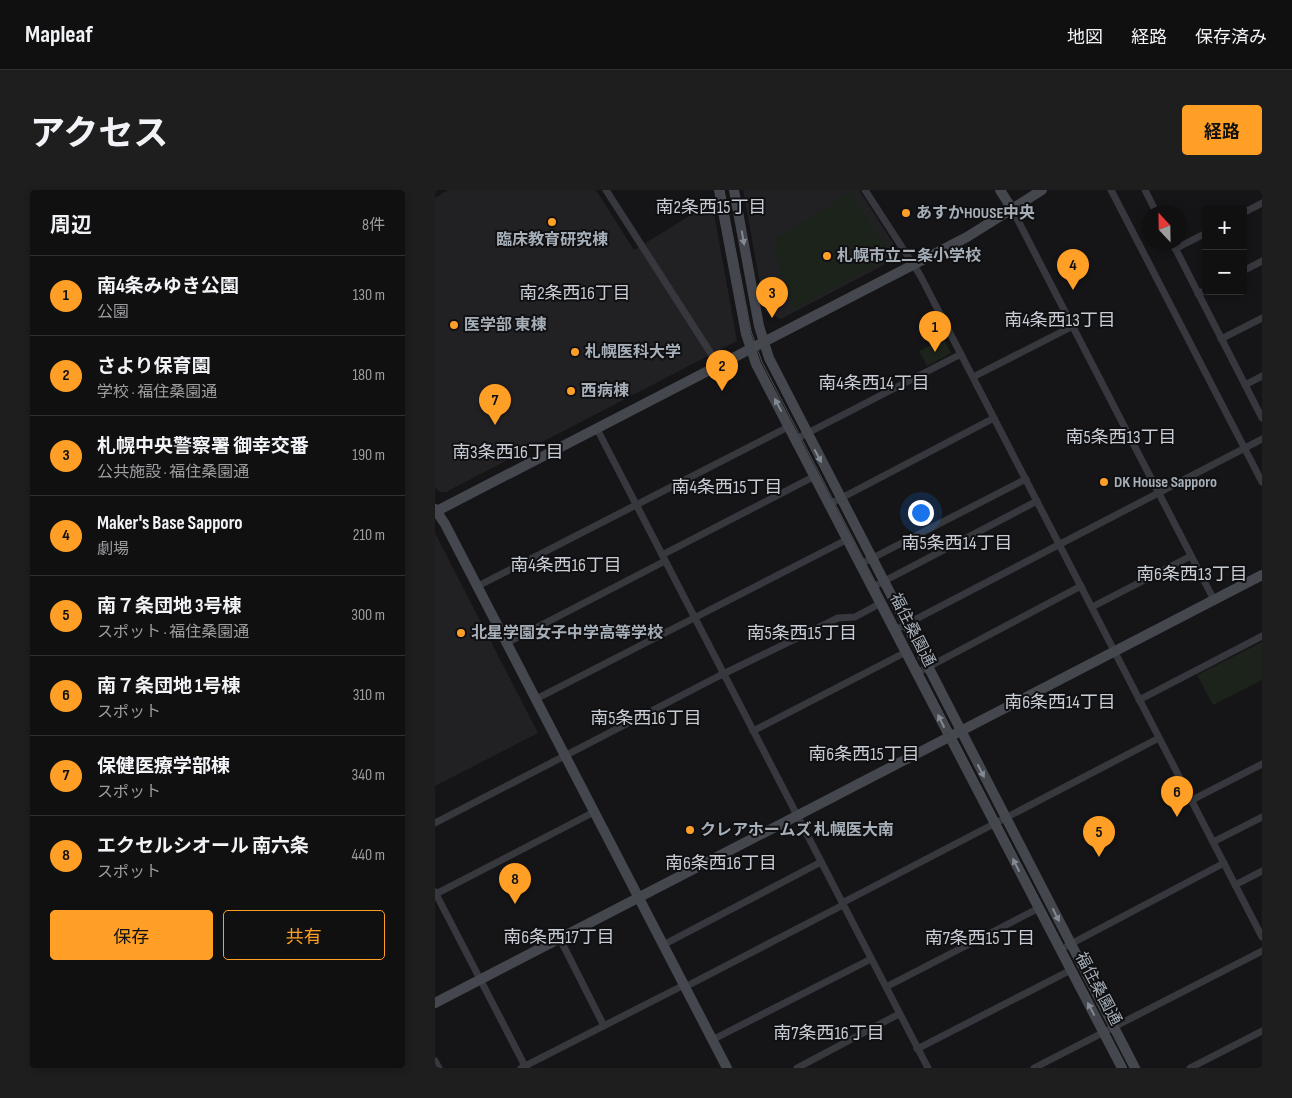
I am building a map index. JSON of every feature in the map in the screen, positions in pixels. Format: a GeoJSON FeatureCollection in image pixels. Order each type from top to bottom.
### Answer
{"type":"FeatureCollection","features":[{"type":"Feature","properties":{"kind":"street"},"geometry":{"type":"LineString","coordinates":[[606,190],[719,366]]}},
{"type":"Feature","properties":{"kind":"street","name":"福住桑園通"},"geometry":{"type":"LineString","coordinates":[[719,190],[746,334],[756,364],[1121,1068]]}},
{"type":"Feature","properties":{"kind":"street","name":"福住桑園通"},"geometry":{"type":"LineString","coordinates":[[734,190],[764,342],[769,358],[1135,1068]]}},
{"type":"Feature","properties":{"kind":"street"},"geometry":{"type":"LineString","coordinates":[[865,190],[914,265],[1262,937]]}},
{"type":"Feature","properties":{"kind":"street"},"geometry":{"type":"LineString","coordinates":[[999,190],[1073,326],[1214,600]]}},
{"type":"Feature","properties":{"kind":"street"},"geometry":{"type":"LineString","coordinates":[[727,1068],[478,586],[436,511],[967,237],[1042,190]]}},
{"type":"Feature","properties":{"kind":"street"},"geometry":{"type":"LineString","coordinates":[[1111,190],[1262,482]]}},
{"type":"Feature","properties":{"kind":"street"},"geometry":{"type":"LineString","coordinates":[[1145,190],[1153,205]]}},
{"type":"Feature","properties":{"kind":"street"},"geometry":{"type":"LineString","coordinates":[[1247,211],[1262,203]]}},
{"type":"Feature","properties":{"kind":"street"},"geometry":{"type":"LineString","coordinates":[[1187,241],[1202,235]]}},
{"type":"Feature","properties":{"kind":"street"},"geometry":{"type":"LineString","coordinates":[[1176,250],[1262,418]]}},
{"type":"Feature","properties":{"kind":"street"},"geometry":{"type":"LineString","coordinates":[[1247,269],[1262,261]]}},
{"type":"Feature","properties":{"kind":"street"},"geometry":{"type":"LineString","coordinates":[[1198,294],[1202,292]]}},
{"type":"Feature","properties":{"kind":"street"},"geometry":{"type":"LineString","coordinates":[[1221,339],[1262,318]]}},
{"type":"Feature","properties":{"kind":"street"},"geometry":{"type":"LineString","coordinates":[[973,377],[1073,326]]}},
{"type":"Feature","properties":{"kind":"street"},"geometry":{"type":"LineString","coordinates":[[796,439],[961,354]]}},
{"type":"Feature","properties":{"kind":"street"},"geometry":{"type":"LineString","coordinates":[[1245,385],[1262,376]]}},
{"type":"Feature","properties":{"kind":"street"},"geometry":{"type":"LineString","coordinates":[[830,504],[994,418]]}},
{"type":"Feature","properties":{"kind":"street"},"geometry":{"type":"LineString","coordinates":[[478,586],[789,426]]}},
{"type":"Feature","properties":{"kind":"street"},"geometry":{"type":"LineString","coordinates":[[597,429],[927,1068]]}},
{"type":"Feature","properties":{"kind":"street"},"geometry":{"type":"LineString","coordinates":[[895,630],[1262,440]]}},
{"type":"Feature","properties":{"kind":"street"},"geometry":{"type":"LineString","coordinates":[[507,643],[815,476]]}},
{"type":"Feature","properties":{"kind":"street"},"geometry":{"type":"LineString","coordinates":[[861,564],[1026,479]]}},
{"type":"Feature","properties":{"kind":"street"},"geometry":{"type":"LineString","coordinates":[[873,587],[1037,501]]}},
{"type":"Feature","properties":{"kind":"street"},"geometry":{"type":"LineString","coordinates":[[536,700],[848,539]]}},
{"type":"Feature","properties":{"kind":"street"},"geometry":{"type":"LineString","coordinates":[[1092,607],[1191,556]]}},
{"type":"Feature","properties":{"kind":"street"},"geometry":{"type":"LineString","coordinates":[[435,1003],[1262,576]]}},
{"type":"Feature","properties":{"kind":"street"},"geometry":{"type":"LineString","coordinates":[[917,673],[1081,586]]}},
{"type":"Feature","properties":{"kind":"street"},"geometry":{"type":"LineString","coordinates":[[435,823],[723,674],[838,618],[855,616],[881,603]]}},
{"type":"Feature","properties":{"kind":"street"},"geometry":{"type":"LineString","coordinates":[[1139,700],[1262,636]]}},
{"type":"Feature","properties":{"kind":"street"},"geometry":{"type":"LineString","coordinates":[[753,731],[906,652]]}},
{"type":"Feature","properties":{"kind":"street"},"geometry":{"type":"LineString","coordinates":[[594,812],[435,893],[524,1067],[843,904],[989,828],[994,822],[1159,738]]}},
{"type":"Feature","properties":{"kind":"street"},"geometry":{"type":"LineString","coordinates":[[1191,800],[1262,764]]}},
{"type":"Feature","properties":{"kind":"street"},"geometry":{"type":"LineString","coordinates":[[1213,842],[1262,817]]}},
{"type":"Feature","properties":{"kind":"street"},"geometry":{"type":"LineString","coordinates":[[663,945],[821,862]]}},
{"type":"Feature","properties":{"kind":"street"},"geometry":{"type":"LineString","coordinates":[[1060,950],[1224,863]]}},
{"type":"Feature","properties":{"kind":"street"},"geometry":{"type":"LineString","coordinates":[[1235,885],[1262,871]]}},
{"type":"Feature","properties":{"kind":"street"},"geometry":{"type":"LineString","coordinates":[[885,987],[1039,908]]}},
{"type":"Feature","properties":{"kind":"street"},"geometry":{"type":"LineString","coordinates":[[560,939],[605,1026]]}},
{"type":"Feature","properties":{"kind":"street"},"geometry":{"type":"LineString","coordinates":[[1034,1068],[1262,951]]}},
{"type":"Feature","properties":{"kind":"street"},"geometry":{"type":"LineString","coordinates":[[712,1040],[871,959]]}},
{"type":"Feature","properties":{"kind":"street"},"geometry":{"type":"LineString","coordinates":[[917,1049],[1071,970]]}},
{"type":"Feature","properties":{"kind":"street"},"geometry":{"type":"LineString","coordinates":[[797,1068],[899,1014]]}},
{"type":"Feature","properties":{"kind":"street"},"geometry":{"type":"LineString","coordinates":[[1190,1068],[1262,1030]]}},
{"type":"Feature","properties":{"kind":"street"},"geometry":{"type":"LineString","coordinates":[[435,1061],[439,1068]]}},
{"type":"Feature","properties":{"kind":"shaded area","name":"札幌医科大学"},"geometry":{"type":"Polygon","coordinates":[[[448,190],[596,190],[634,250],[712,202],[737,341],[446,492],[440,492],[435,488],[435,198],[448,190]]]}},
{"type":"Feature","properties":{"kind":"shaded area","name":"札幌市立二条小学校"},"geometry":{"type":"Polygon","coordinates":[[[743,190],[859,190],[900,254],[899,257],[781,319],[765,311],[743,190]]]}},
{"type":"Feature","properties":{"kind":"shaded area"},"geometry":{"type":"Polygon","coordinates":[[[850,192],[892,257],[794,309],[774,251],[776,239],[850,192]]]}},
{"type":"Feature","properties":{"kind":"shaded area"},"geometry":{"type":"Polygon","coordinates":[[[944,339],[951,353],[927,366],[919,351],[944,339]]]}},
{"type":"Feature","properties":{"kind":"shaded area","name":"北星学園女子中学高等学校"},"geometry":{"type":"Polygon","coordinates":[[[435,533],[538,733],[435,786],[435,533]]]}},
{"type":"Feature","properties":{"kind":"shaded area"},"geometry":{"type":"Polygon","coordinates":[[[1262,642],[1262,680],[1213,705],[1197,675],[1262,642]]]}},
{"type":"Feature","properties":{"kind":"tram line"},"geometry":{"type":"LineString","coordinates":[[724,190],[751,331],[762,362],[1126,1068]]}},
{"type":"Feature","properties":{"kind":"place","name":"あすかHOUSE中央"},"geometry":{"type":"Point","coordinates":[906,213]}},
{"type":"Feature","properties":{"kind":"place","name":"臨床教育研究棟"},"geometry":{"type":"Point","coordinates":[552,222]}},
{"type":"Feature","properties":{"kind":"place","name":"札幌市立二条小学校"},"geometry":{"type":"Point","coordinates":[827,256]}},
{"type":"Feature","properties":{"kind":"place","name":"Maker's Base Sapporo"},"geometry":{"type":"Point","coordinates":[1073,290]}},
{"type":"Feature","properties":{"kind":"place","name":"札幌中央警察署 御幸交番"},"geometry":{"type":"Point","coordinates":[772,318]}},
{"type":"Feature","properties":{"kind":"place","name":"医学部 東棟"},"geometry":{"type":"Point","coordinates":[454,325]}},
{"type":"Feature","properties":{"kind":"place","name":"札幌医科大学"},"geometry":{"type":"Point","coordinates":[575,352]}},
{"type":"Feature","properties":{"kind":"place","name":"南4条みゆき公園"},"geometry":{"type":"Point","coordinates":[935,352]}},
{"type":"Feature","properties":{"kind":"place","name":"西病棟"},"geometry":{"type":"Point","coordinates":[571,391]}},
{"type":"Feature","properties":{"kind":"place","name":"さより保育園"},"geometry":{"type":"Point","coordinates":[722,391]}},
{"type":"Feature","properties":{"kind":"place","name":"保健医療学部棟"},"geometry":{"type":"Point","coordinates":[495,425]}},
{"type":"Feature","properties":{"kind":"place","name":"DK House Sapporo"},"geometry":{"type":"Point","coordinates":[1104,482]}},
{"type":"Feature","properties":{"kind":"place","name":"北星学園女子中学高等学校"},"geometry":{"type":"Point","coordinates":[461,633]}},
{"type":"Feature","properties":{"kind":"place","name":"南７条団地 1号棟"},"geometry":{"type":"Point","coordinates":[1177,817]}},
{"type":"Feature","properties":{"kind":"place","name":"クレアホームズ 札幌医大南"},"geometry":{"type":"Point","coordinates":[690,830]}},
{"type":"Feature","properties":{"kind":"place","name":"南７条団地 3号棟"},"geometry":{"type":"Point","coordinates":[1099,857]}},
{"type":"Feature","properties":{"kind":"place","name":"エクセルシオール 南六条"},"geometry":{"type":"Point","coordinates":[515,904]}},
{"type":"Feature","properties":{"kind":"district","name":"南2条西15丁目"},"geometry":{"type":"Point","coordinates":[711,207]}},
{"type":"Feature","properties":{"kind":"district","name":"南2条西16丁目"},"geometry":{"type":"Point","coordinates":[575,293]}},
{"type":"Feature","properties":{"kind":"district","name":"南4条西13丁目"},"geometry":{"type":"Point","coordinates":[1060,320]}},
{"type":"Feature","properties":{"kind":"district","name":"南4条西14丁目"},"geometry":{"type":"Point","coordinates":[874,383]}},
{"type":"Feature","properties":{"kind":"district","name":"南5条西13丁目"},"geometry":{"type":"Point","coordinates":[1121,437]}},
{"type":"Feature","properties":{"kind":"district","name":"南3条西16丁目"},"geometry":{"type":"Point","coordinates":[508,452]}},
{"type":"Feature","properties":{"kind":"district","name":"南4条西15丁目"},"geometry":{"type":"Point","coordinates":[727,487]}},
{"type":"Feature","properties":{"kind":"district","name":"南5条西14丁目"},"geometry":{"type":"Point","coordinates":[957,543]}},
{"type":"Feature","properties":{"kind":"district","name":"南4条西16丁目"},"geometry":{"type":"Point","coordinates":[566,565]}},
{"type":"Feature","properties":{"kind":"district","name":"南6条西13丁目"},"geometry":{"type":"Point","coordinates":[1192,574]}},
{"type":"Feature","properties":{"kind":"district","name":"南5条西15丁目"},"geometry":{"type":"Point","coordinates":[802,633]}},
{"type":"Feature","properties":{"kind":"district","name":"南6条西14丁目"},"geometry":{"type":"Point","coordinates":[1060,702]}},
{"type":"Feature","properties":{"kind":"district","name":"南5条西16丁目"},"geometry":{"type":"Point","coordinates":[646,718]}},
{"type":"Feature","properties":{"kind":"district","name":"南6条西15丁目"},"geometry":{"type":"Point","coordinates":[864,754]}},
{"type":"Feature","properties":{"kind":"district","name":"南6条西16丁目"},"geometry":{"type":"Point","coordinates":[721,863]}},
{"type":"Feature","properties":{"kind":"district","name":"南6条西17丁目"},"geometry":{"type":"Point","coordinates":[559,937]}},
{"type":"Feature","properties":{"kind":"district","name":"南7条西15丁目"},"geometry":{"type":"Point","coordinates":[980,938]}},
{"type":"Feature","properties":{"kind":"district","name":"南7条西16丁目"},"geometry":{"type":"Point","coordinates":[829,1033]}}]}
